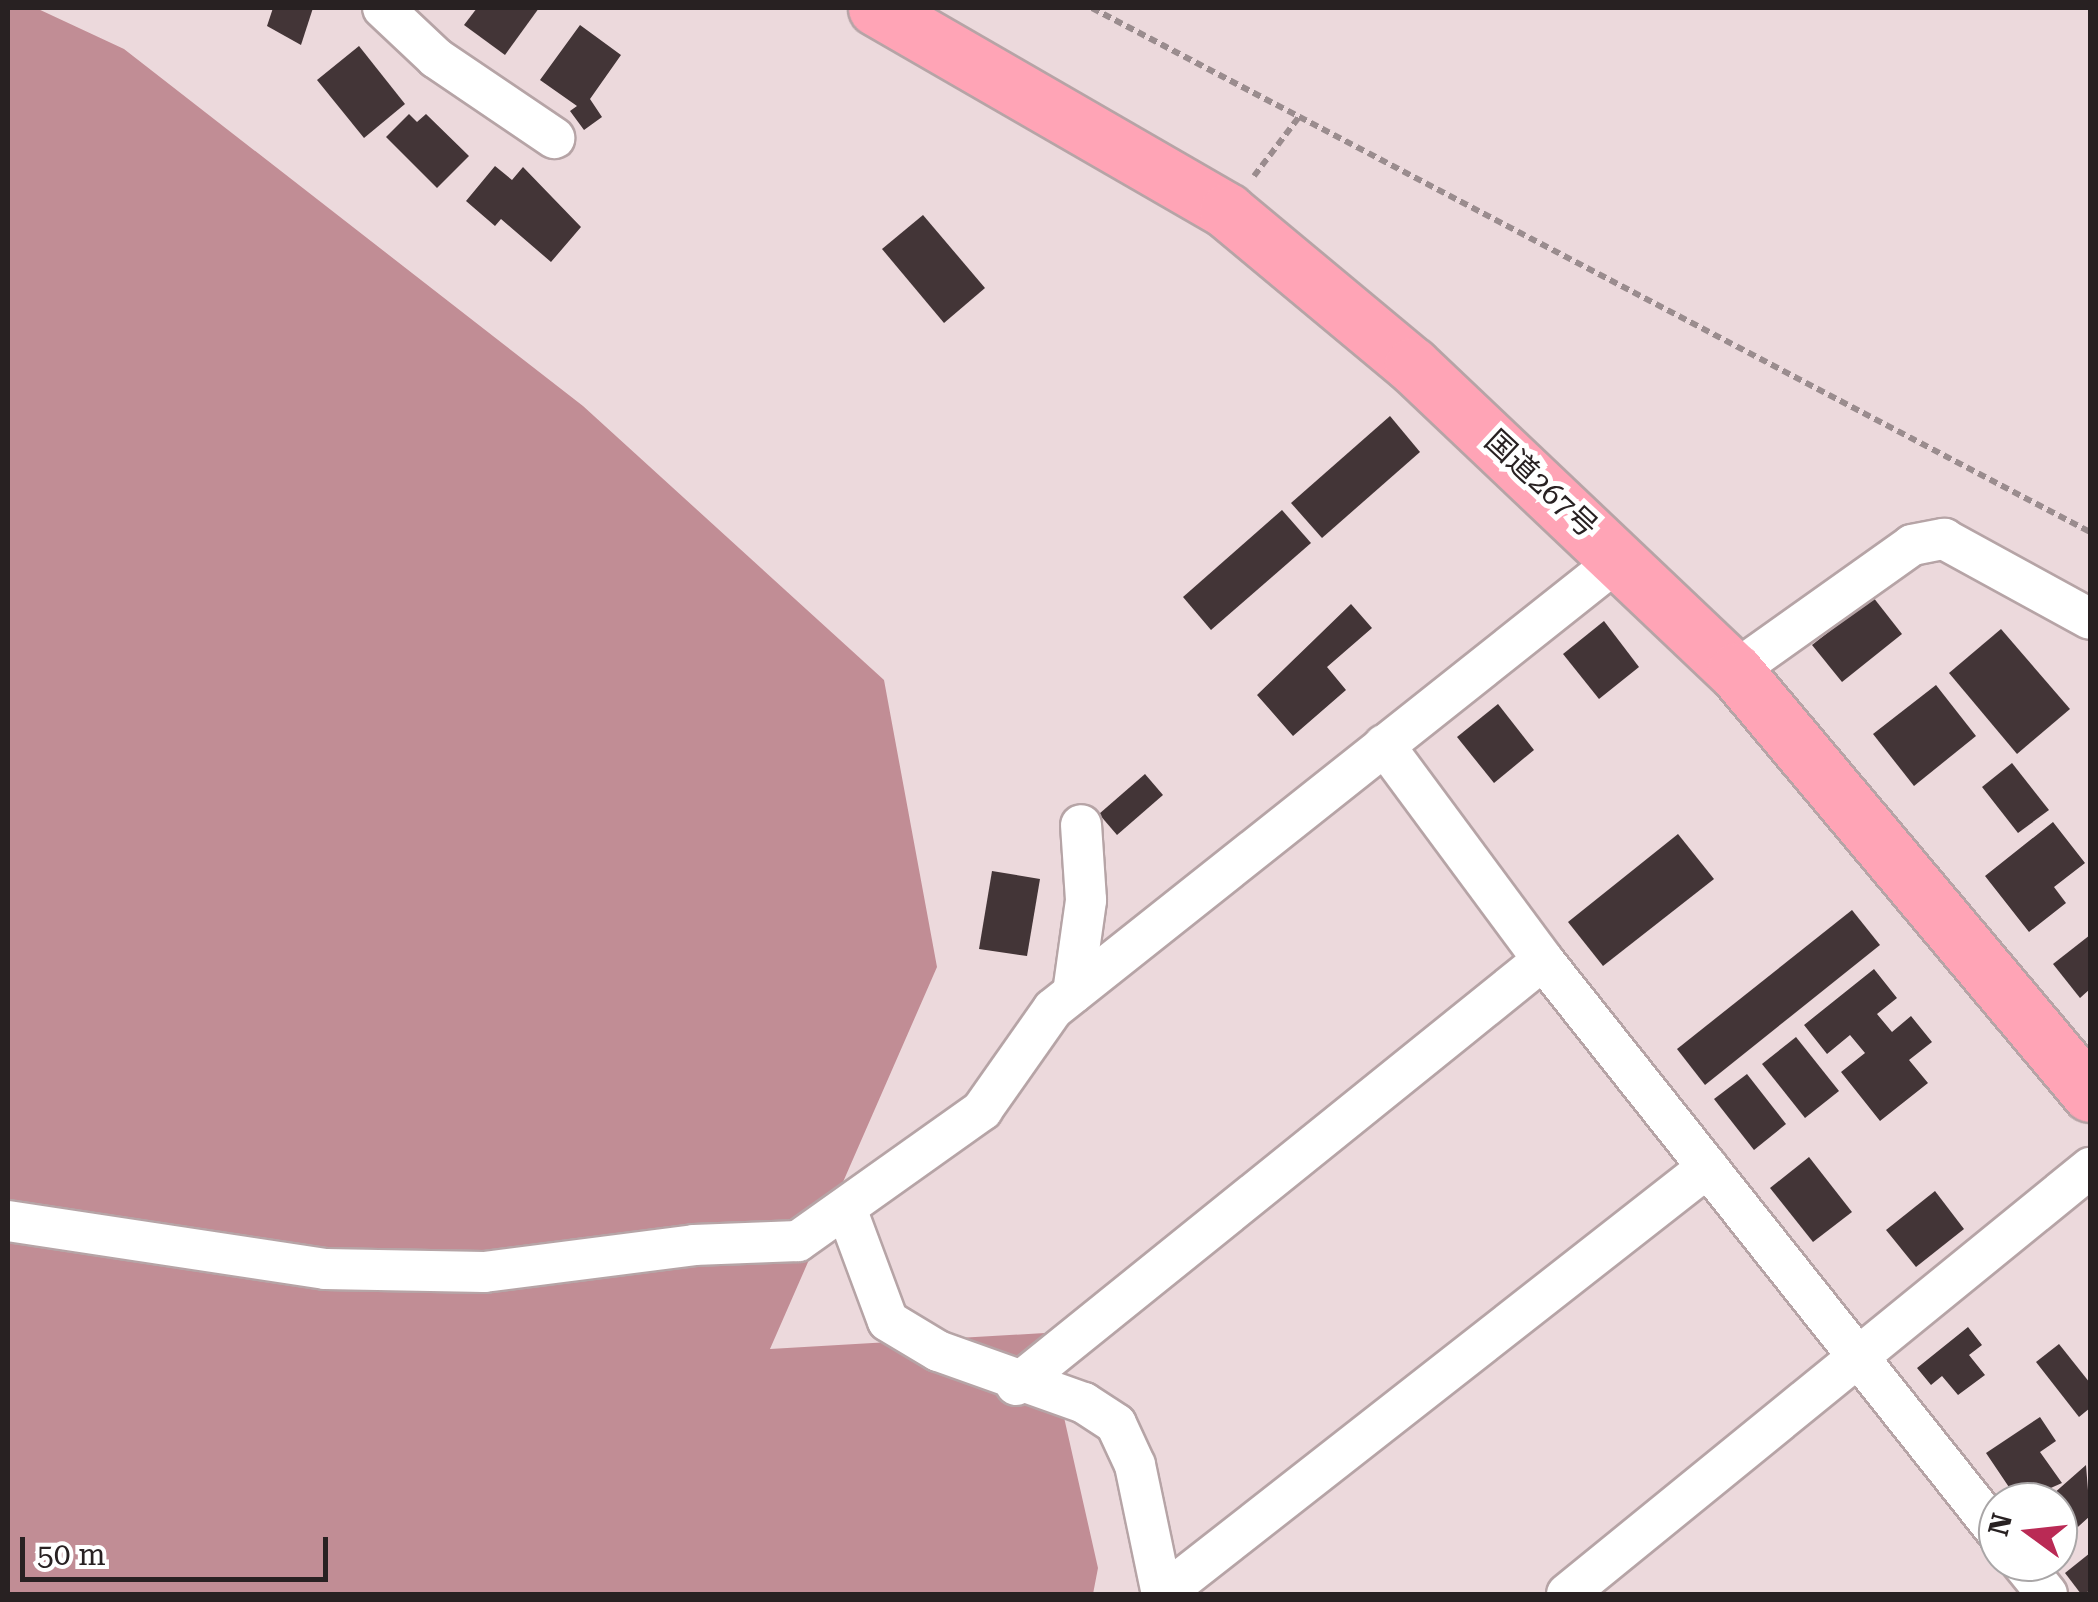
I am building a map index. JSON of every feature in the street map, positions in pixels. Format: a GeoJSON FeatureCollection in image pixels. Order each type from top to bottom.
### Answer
{"type":"FeatureCollection","features":[{"type":"Feature","properties":{"kind":"highway","name":"国道267号"},"geometry":{"type":"LineString","coordinates":[[876,8],[1227,211],[1412,365],[1736,671],[2090,1094]]}},
{"type":"Feature","properties":{"kind":"street"},"geometry":{"type":"LineString","coordinates":[[383,8],[436,58],[554,138]]}},
{"type":"Feature","properties":{"kind":"street"},"geometry":{"type":"LineString","coordinates":[[1736,671],[1912,545],[1944,539],[2090,618]]}},
{"type":"Feature","properties":{"kind":"street"},"geometry":{"type":"LineString","coordinates":[[8,1221],[325,1269],[484,1272],[694,1245],[798,1241],[847,1211],[982,1110],[1073,993],[1620,558]]}},
{"type":"Feature","properties":{"kind":"street"},"geometry":{"type":"LineString","coordinates":[[1384,744],[1543,960],[1978,1508]]}},
{"type":"Feature","properties":{"kind":"street"},"geometry":{"type":"LineString","coordinates":[[1073,993],[1086,900],[1081,825]]}},
{"type":"Feature","properties":{"kind":"street"},"geometry":{"type":"LineString","coordinates":[[1016,1385],[1543,960]]}},
{"type":"Feature","properties":{"kind":"street"},"geometry":{"type":"LineString","coordinates":[[847,1211],[888,1322],[1016,1385],[1084,1403],[1116,1424],[1136,1465],[1163,1594],[1708,1167]]}},
{"type":"Feature","properties":{"kind":"street"},"geometry":{"type":"LineString","coordinates":[[1567,1594],[2090,1168]]}},
{"type":"Feature","properties":{"kind":"path"},"geometry":{"type":"LineString","coordinates":[[1092,8],[2090,532]]}},
{"type":"Feature","properties":{"kind":"path"},"geometry":{"type":"LineString","coordinates":[[1227,211],[1298,118]]}},
{"type":"Feature","properties":{"kind":"shaded area"},"geometry":{"type":"Polygon","coordinates":[[[8,8],[36,8],[124,49],[583,406],[884,680],[937,967],[770,1349],[1045,1333],[1098,1568],[1093,1594],[8,1594],[8,8]]]}},
{"type":"Feature","properties":{"kind":"building"},"geometry":{"type":"Polygon","coordinates":[[[273,8],[313,8],[301,45],[267,26],[273,8]]]}},
{"type":"Feature","properties":{"kind":"building"},"geometry":{"type":"Polygon","coordinates":[[[477,8],[539,8],[505,55],[464,25],[477,8]]]}},
{"type":"Feature","properties":{"kind":"building"},"geometry":{"type":"Polygon","coordinates":[[[580,25],[621,55],[590,99],[602,117],[584,130],[570,111],[577,106],[540,80],[580,25]]]}},
{"type":"Feature","properties":{"kind":"building"},"geometry":{"type":"Polygon","coordinates":[[[359,46],[405,104],[364,138],[317,80],[359,46]]]}},
{"type":"Feature","properties":{"kind":"building"},"geometry":{"type":"Polygon","coordinates":[[[409,114],[417,122],[426,114],[469,156],[437,188],[386,137],[409,114]]]}},
{"type":"Feature","properties":{"kind":"building"},"geometry":{"type":"Polygon","coordinates":[[[495,166],[512,180],[523,167],[581,227],[551,262],[501,219],[495,226],[466,201],[495,166]]]}},
{"type":"Feature","properties":{"kind":"building"},"geometry":{"type":"Polygon","coordinates":[[[923,215],[985,288],[944,323],[882,249],[923,215]]]}},
{"type":"Feature","properties":{"kind":"building"},"geometry":{"type":"Polygon","coordinates":[[[1390,416],[1420,452],[1322,538],[1291,503],[1390,416]]]}},
{"type":"Feature","properties":{"kind":"building"},"geometry":{"type":"Polygon","coordinates":[[[1282,510],[1311,543],[1211,630],[1183,597],[1282,510]]]}},
{"type":"Feature","properties":{"kind":"building"},"geometry":{"type":"Polygon","coordinates":[[[1873,597],[1902,634],[1842,682],[1812,645],[1873,597]]]}},
{"type":"Feature","properties":{"kind":"building"},"geometry":{"type":"Polygon","coordinates":[[[1351,604],[1372,628],[1327,667],[1346,690],[1293,736],[1257,695],[1351,604]]]}},
{"type":"Feature","properties":{"kind":"building"},"geometry":{"type":"Polygon","coordinates":[[[1604,621],[1639,667],[1599,699],[1563,654],[1604,621]]]}},
{"type":"Feature","properties":{"kind":"building"},"geometry":{"type":"Polygon","coordinates":[[[2001,629],[2070,709],[2017,754],[1949,673],[2001,629]]]}},
{"type":"Feature","properties":{"kind":"building"},"geometry":{"type":"Polygon","coordinates":[[[1936,685],[1976,736],[1914,786],[1873,734],[1936,685]]]}},
{"type":"Feature","properties":{"kind":"building"},"geometry":{"type":"Polygon","coordinates":[[[1498,704],[1534,750],[1494,783],[1457,737],[1498,704]]]}},
{"type":"Feature","properties":{"kind":"building"},"geometry":{"type":"Polygon","coordinates":[[[2012,763],[2049,810],[2018,833],[1982,787],[2012,763]]]}},
{"type":"Feature","properties":{"kind":"building"},"geometry":{"type":"Polygon","coordinates":[[[1145,774],[1163,795],[1117,835],[1099,814],[1145,774]]]}},
{"type":"Feature","properties":{"kind":"building"},"geometry":{"type":"Polygon","coordinates":[[[2053,822],[2085,863],[2054,887],[2066,903],[2029,932],[1985,876],[2053,822]]]}},
{"type":"Feature","properties":{"kind":"building"},"geometry":{"type":"Polygon","coordinates":[[[1678,834],[1714,879],[1603,966],[1568,922],[1678,834]]]}},
{"type":"Feature","properties":{"kind":"building"},"geometry":{"type":"Polygon","coordinates":[[[992,871],[1040,879],[1027,956],[979,949],[992,871]]]}},
{"type":"Feature","properties":{"kind":"building"},"geometry":{"type":"Polygon","coordinates":[[[1852,910],[1880,945],[1705,1085],[1677,1049],[1852,910]]]}},
{"type":"Feature","properties":{"kind":"building"},"geometry":{"type":"Polygon","coordinates":[[[2090,935],[2090,989],[2080,998],[2053,964],[2090,935]]]}},
{"type":"Feature","properties":{"kind":"building"},"geometry":{"type":"Polygon","coordinates":[[[1874,969],[1897,998],[1877,1014],[1892,1032],[1911,1016],[1932,1042],[1909,1060],[1928,1083],[1880,1121],[1841,1072],[1865,1053],[1850,1035],[1827,1054],[1804,1025],[1874,969]]]}},
{"type":"Feature","properties":{"kind":"building"},"geometry":{"type":"Polygon","coordinates":[[[1796,1037],[1839,1091],[1805,1118],[1762,1064],[1796,1037]]]}},
{"type":"Feature","properties":{"kind":"building"},"geometry":{"type":"Polygon","coordinates":[[[1747,1074],[1786,1124],[1754,1150],[1714,1099],[1747,1074]]]}},
{"type":"Feature","properties":{"kind":"building"},"geometry":{"type":"Polygon","coordinates":[[[1809,1157],[1852,1212],[1813,1242],[1770,1188],[1809,1157]]]}},
{"type":"Feature","properties":{"kind":"building"},"geometry":{"type":"Polygon","coordinates":[[[1935,1191],[1964,1229],[1916,1267],[1886,1230],[1935,1191]]]}},
{"type":"Feature","properties":{"kind":"building"},"geometry":{"type":"Polygon","coordinates":[[[1968,1327],[1982,1345],[1969,1355],[1985,1375],[1958,1395],[1942,1376],[1931,1385],[1917,1368],[1968,1327]]]}},
{"type":"Feature","properties":{"kind":"building"},"geometry":{"type":"Polygon","coordinates":[[[2059,1344],[2090,1383],[2090,1408],[2079,1417],[2036,1362],[2059,1344]]]}},
{"type":"Feature","properties":{"kind":"building"},"geometry":{"type":"Polygon","coordinates":[[[2040,1417],[2056,1441],[2040,1452],[2061,1482],[2006,1482],[1986,1453],[2040,1417]]]}},
{"type":"Feature","properties":{"kind":"building"},"geometry":{"type":"Polygon","coordinates":[[[2086,1465],[2090,1516],[2078,1527],[2078,1482],[2067,1482],[2086,1465]]]}},
{"type":"Feature","properties":{"kind":"building"},"geometry":{"type":"Polygon","coordinates":[[[2090,1553],[2090,1591],[2081,1594],[2072,1582],[2078,1582],[2078,1563],[2090,1553]]]}}]}
